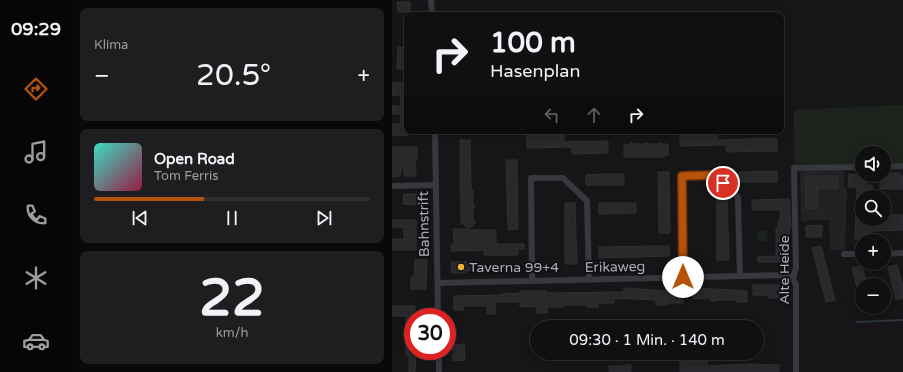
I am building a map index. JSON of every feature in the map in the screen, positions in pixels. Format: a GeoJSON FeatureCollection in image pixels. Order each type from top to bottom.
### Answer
{"type":"FeatureCollection","features":[{"type":"Feature","properties":{"kind":"street"},"geometry":{"type":"LineString","coordinates":[[432,0],[432,12]]}},
{"type":"Feature","properties":{"kind":"street","name":"Bahnstrift"},"geometry":{"type":"LineString","coordinates":[[434,134],[438,308]]}},
{"type":"Feature","properties":{"kind":"street"},"geometry":{"type":"LineString","coordinates":[[891,167],[903,166]]}},
{"type":"Feature","properties":{"kind":"street","name":"Alte Heide"},"geometry":{"type":"LineString","coordinates":[[796,372],[796,285],[793,278],[796,268],[794,168],[855,167]]}},
{"type":"Feature","properties":{"kind":"street"},"geometry":{"type":"LineString","coordinates":[[683,277],[682,176],[708,175],[715,175],[738,198],[740,276]]}},
{"type":"Feature","properties":{"kind":"street"},"geometry":{"type":"LineString","coordinates":[[532,280],[531,178],[563,178],[587,201],[589,279]]}},
{"type":"Feature","properties":{"kind":"street"},"geometry":{"type":"LineString","coordinates":[[392,186],[435,185]]}},
{"type":"Feature","properties":{"kind":"street"},"geometry":{"type":"LineString","coordinates":[[891,254],[903,253]]}},
{"type":"Feature","properties":{"kind":"street"},"geometry":{"type":"LineString","coordinates":[[844,254],[855,254]]}},
{"type":"Feature","properties":{"kind":"street","name":"Erikaweg"},"geometry":{"type":"LineString","coordinates":[[438,283],[786,275],[793,278]]}},
{"type":"Feature","properties":{"kind":"street"},"geometry":{"type":"LineString","coordinates":[[439,360],[439,372]]}},
{"type":"Feature","properties":{"kind":"shaded area"},"geometry":{"type":"Polygon","coordinates":[[[903,105],[903,166],[891,167],[891,146],[855,146],[855,167],[794,168],[794,110],[903,105]]]}},
{"type":"Feature","properties":{"kind":"shaded area"},"geometry":{"type":"Polygon","coordinates":[[[844,170],[844,186],[846,187],[847,193],[845,250],[830,250],[829,220],[801,221],[800,174],[802,171],[844,170]]]}},
{"type":"Feature","properties":{"kind":"shaded area"},"geometry":{"type":"Polygon","coordinates":[[[757,231],[767,231],[768,241],[758,241],[757,231]]]}},
{"type":"Feature","properties":{"kind":"building"},"geometry":{"type":"Polygon","coordinates":[[[397,2],[410,2],[410,12],[398,12],[397,2]]]}},
{"type":"Feature","properties":{"kind":"building"},"geometry":{"type":"Polygon","coordinates":[[[398,47],[404,48],[404,69],[397,69],[398,47]]]}},
{"type":"Feature","properties":{"kind":"building"},"geometry":{"type":"Polygon","coordinates":[[[404,82],[404,134],[407,134],[407,136],[392,135],[392,124],[401,124],[400,114],[392,114],[392,106],[401,106],[400,95],[392,95],[392,83],[404,82]]]}},
{"type":"Feature","properties":{"kind":"building"},"geometry":{"type":"Polygon","coordinates":[[[680,134],[717,134],[717,140],[777,138],[777,151],[726,152],[726,145],[680,146],[680,134]]]}},
{"type":"Feature","properties":{"kind":"building"},"geometry":{"type":"Polygon","coordinates":[[[527,135],[564,135],[564,142],[608,141],[608,153],[572,154],[572,147],[527,148],[527,135]]]}},
{"type":"Feature","properties":{"kind":"building"},"geometry":{"type":"Polygon","coordinates":[[[460,140],[470,140],[471,190],[473,190],[473,205],[475,207],[473,210],[473,220],[476,222],[467,230],[496,230],[496,244],[524,244],[524,249],[518,249],[518,255],[484,255],[484,250],[451,251],[451,245],[454,245],[453,229],[468,229],[461,222],[460,140]]]}},
{"type":"Feature","properties":{"kind":"building"},"geometry":{"type":"Polygon","coordinates":[[[631,142],[633,144],[644,144],[646,142],[648,144],[658,144],[660,142],[662,144],[668,144],[668,155],[664,155],[664,157],[624,157],[624,145],[629,145],[631,142]]]}},
{"type":"Feature","properties":{"kind":"building"},"geometry":{"type":"Polygon","coordinates":[[[392,147],[417,147],[417,159],[415,159],[416,176],[404,176],[404,168],[402,168],[400,176],[392,177],[392,147]]]}},
{"type":"Feature","properties":{"kind":"building"},"geometry":{"type":"Polygon","coordinates":[[[506,160],[517,160],[518,229],[508,230],[506,160]]]}},
{"type":"Feature","properties":{"kind":"building"},"geometry":{"type":"Polygon","coordinates":[[[777,171],[777,182],[739,182],[739,172],[777,171]]]}},
{"type":"Feature","properties":{"kind":"building"},"geometry":{"type":"Polygon","coordinates":[[[658,172],[669,172],[670,233],[659,233],[658,172]]]}},
{"type":"Feature","properties":{"kind":"building"},"geometry":{"type":"Polygon","coordinates":[[[891,173],[900,173],[900,176],[903,176],[903,189],[880,189],[880,182],[891,182],[891,173]]]}},
{"type":"Feature","properties":{"kind":"building"},"geometry":{"type":"Polygon","coordinates":[[[624,174],[624,185],[586,185],[586,175],[624,174]]]}},
{"type":"Feature","properties":{"kind":"building"},"geometry":{"type":"Polygon","coordinates":[[[849,174],[855,175],[855,182],[866,182],[868,185],[873,186],[873,190],[857,190],[857,187],[848,187],[849,174]]]}},
{"type":"Feature","properties":{"kind":"building"},"geometry":{"type":"Polygon","coordinates":[[[805,176],[838,176],[838,188],[817,188],[817,209],[806,209],[805,176]]]}},
{"type":"Feature","properties":{"kind":"building"},"geometry":{"type":"Polygon","coordinates":[[[404,194],[418,194],[418,205],[403,204],[404,194]]]}},
{"type":"Feature","properties":{"kind":"building"},"geometry":{"type":"Polygon","coordinates":[[[717,199],[727,199],[729,260],[717,260],[717,199]]]}},
{"type":"Feature","properties":{"kind":"building"},"geometry":{"type":"Polygon","coordinates":[[[789,199],[791,227],[789,227],[789,262],[758,262],[758,257],[776,256],[776,228],[778,228],[778,222],[780,222],[780,210],[752,210],[752,200],[789,199]]]}},
{"type":"Feature","properties":{"kind":"building"},"geometry":{"type":"Polygon","coordinates":[[[565,203],[575,203],[577,264],[565,264],[565,203]]]}},
{"type":"Feature","properties":{"kind":"building"},"geometry":{"type":"Polygon","coordinates":[[[599,203],[636,203],[636,213],[599,214],[599,203]]]}},
{"type":"Feature","properties":{"kind":"building"},"geometry":{"type":"Polygon","coordinates":[[[891,215],[903,215],[903,230],[871,231],[871,234],[855,234],[856,226],[891,226],[891,215]]]}},
{"type":"Feature","properties":{"kind":"building"},"geometry":{"type":"Polygon","coordinates":[[[392,220],[416,220],[416,250],[392,250],[392,239],[404,240],[404,227],[392,227],[392,220]]]}},
{"type":"Feature","properties":{"kind":"building"},"geometry":{"type":"Polygon","coordinates":[[[822,225],[822,237],[806,237],[806,226],[822,225]]]}},
{"type":"Feature","properties":{"kind":"building"},"geometry":{"type":"Polygon","coordinates":[[[669,246],[670,256],[599,258],[599,247],[669,246]]]}},
{"type":"Feature","properties":{"kind":"building"},"geometry":{"type":"Polygon","coordinates":[[[821,246],[835,300],[826,302],[812,248],[821,246]]]}},
{"type":"Feature","properties":{"kind":"building"},"geometry":{"type":"Polygon","coordinates":[[[415,259],[427,260],[426,289],[411,289],[411,277],[414,277],[415,259]]]}},
{"type":"Feature","properties":{"kind":"building","name":"Taverna 99+4"},"geometry":{"type":"Polygon","coordinates":[[[451,262],[470,262],[470,271],[465,271],[465,273],[452,273],[451,262]]]}},
{"type":"Feature","properties":{"kind":"building"},"geometry":{"type":"Polygon","coordinates":[[[897,265],[903,286],[903,298],[896,300],[889,270],[891,270],[891,266],[897,265]]]}},
{"type":"Feature","properties":{"kind":"building"},"geometry":{"type":"Polygon","coordinates":[[[855,267],[855,270],[863,270],[865,278],[855,278],[855,279],[852,268],[855,267]]]}},
{"type":"Feature","properties":{"kind":"building"},"geometry":{"type":"Polygon","coordinates":[[[753,285],[779,285],[779,298],[769,298],[769,295],[753,295],[753,285]]]}},
{"type":"Feature","properties":{"kind":"building"},"geometry":{"type":"Polygon","coordinates":[[[688,286],[747,291],[747,302],[737,302],[737,300],[710,301],[710,298],[694,299],[694,296],[688,296],[688,286]]]}},
{"type":"Feature","properties":{"kind":"building"},"geometry":{"type":"Polygon","coordinates":[[[624,288],[667,291],[667,293],[683,293],[683,303],[656,305],[656,300],[614,298],[614,303],[598,303],[598,307],[587,307],[587,305],[564,305],[564,307],[547,307],[547,313],[537,313],[537,306],[520,307],[520,302],[495,302],[495,314],[487,314],[487,306],[463,306],[463,310],[456,310],[456,308],[454,308],[454,296],[502,295],[520,293],[520,291],[546,291],[547,293],[624,292],[624,288]]]}},
{"type":"Feature","properties":{"kind":"building"},"geometry":{"type":"Polygon","coordinates":[[[392,306],[415,306],[415,308],[404,308],[404,316],[392,316],[392,306]]]}},
{"type":"Feature","properties":{"kind":"building"},"geometry":{"type":"Polygon","coordinates":[[[464,344],[465,360],[453,361],[456,360],[456,345],[464,344]]]}},
{"type":"Feature","properties":{"kind":"building"},"geometry":{"type":"Polygon","coordinates":[[[409,360],[416,360],[415,372],[409,372],[409,360]]]}},
{"type":"Feature","properties":{"kind":"building"},"geometry":{"type":"Polygon","coordinates":[[[680,360],[707,361],[707,366],[748,364],[779,365],[779,372],[680,372],[680,360]]]}},
{"type":"Feature","properties":{"kind":"building"},"geometry":{"type":"Polygon","coordinates":[[[631,365],[631,372],[609,372],[609,366],[631,365]]]}},
{"type":"Feature","properties":{"kind":"waterway"},"geometry":{"type":"LineString","coordinates":[[857,322],[903,320]]}},
{"type":"Feature","properties":{"kind":"place","name":"Taverna 99+4"},"geometry":{"type":"Point","coordinates":[461,267]}},
{"type":"Feature","properties":{"kind":"route"},"geometry":{"type":"LineString","coordinates":[[683,277],[682,176],[715,175],[723,183]]}}]}
